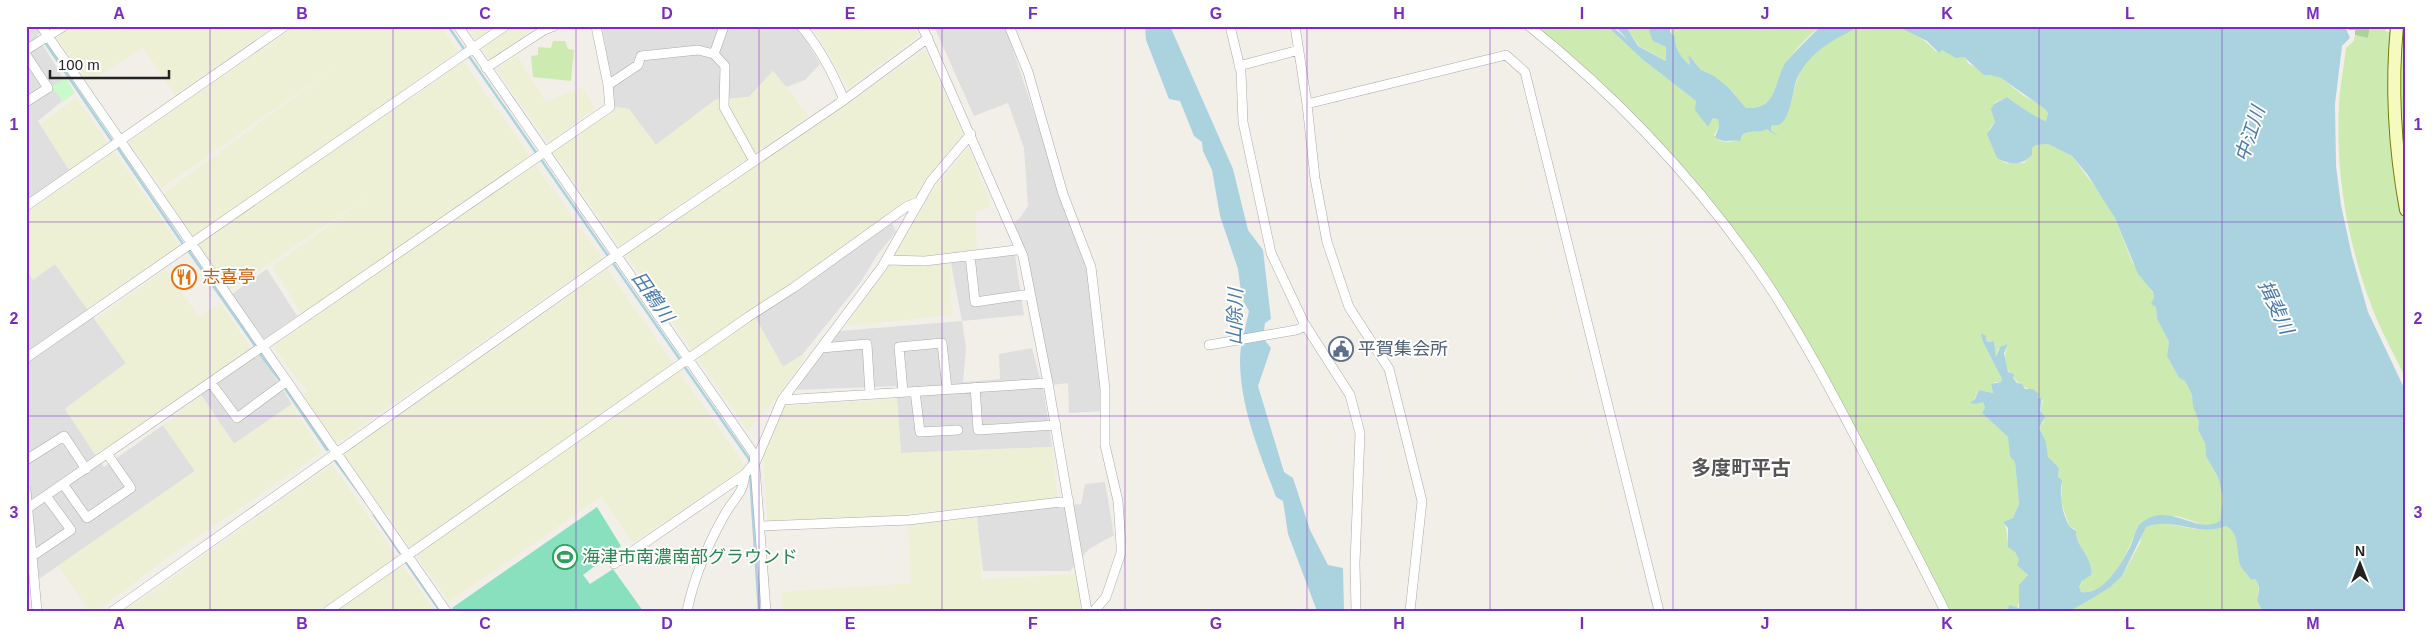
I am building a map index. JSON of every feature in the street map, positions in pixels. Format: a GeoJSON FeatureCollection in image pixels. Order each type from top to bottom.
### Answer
{"type":"FeatureCollection","features":[{"type":"Feature","properties":{"kind":"main road"},"geometry":{"type":"LineString","coordinates":[[2397,26],[2394,60],[2394,104],[2406,210]]}},
{"type":"Feature","properties":{"kind":"street"},"geometry":{"type":"LineString","coordinates":[[40,26],[446,611]]}},
{"type":"Feature","properties":{"kind":"street"},"geometry":{"type":"LineString","coordinates":[[26,50],[64,26]]}},
{"type":"Feature","properties":{"kind":"street"},"geometry":{"type":"LineString","coordinates":[[26,206],[121,142],[285,26]]}},
{"type":"Feature","properties":{"kind":"street"},"geometry":{"type":"LineString","coordinates":[[458,26],[469,51],[486,68],[612,258],[685,362],[754,454],[766,611]]}},
{"type":"Feature","properties":{"kind":"street"},"geometry":{"type":"LineString","coordinates":[[26,358],[505,26]]}},
{"type":"Feature","properties":{"kind":"street"},"geometry":{"type":"LineString","coordinates":[[486,68],[544,30],[554,26]]}},
{"type":"Feature","properties":{"kind":"street"},"geometry":{"type":"LineString","coordinates":[[28,508],[108,455],[262,346],[610,107],[608,85],[596,26]]}},
{"type":"Feature","properties":{"kind":"street"},"geometry":{"type":"LineString","coordinates":[[714,54],[724,26]]}},
{"type":"Feature","properties":{"kind":"street"},"geometry":{"type":"LineString","coordinates":[[802,26],[832,71],[844,100]]}},
{"type":"Feature","properties":{"kind":"street"},"geometry":{"type":"LineString","coordinates":[[922,26],[1023,256],[1056,425],[1088,611]]}},
{"type":"Feature","properties":{"kind":"street"},"geometry":{"type":"LineString","coordinates":[[1009,26],[1028,72],[1063,194],[1091,267],[1105,389],[1105,445],[1118,501],[1121,545],[1121,553],[1106,597],[1094,611]]}},
{"type":"Feature","properties":{"kind":"street"},"geometry":{"type":"LineString","coordinates":[[1230,26],[1239,66],[1243,122],[1271,253],[1306,326],[1350,395],[1360,433],[1355,563],[1356,611]]}},
{"type":"Feature","properties":{"kind":"street"},"geometry":{"type":"LineString","coordinates":[[1295,26],[1307,104],[1315,178],[1327,242],[1349,307],[1389,369],[1422,501],[1410,611]]}},
{"type":"Feature","properties":{"kind":"street"},"geometry":{"type":"LineString","coordinates":[[1530,26],[1645,133],[1708,205],[1766,282],[1831,389],[1945,611]]}},
{"type":"Feature","properties":{"kind":"street"},"geometry":{"type":"LineString","coordinates":[[114,611],[612,258],[844,100],[928,38]]}},
{"type":"Feature","properties":{"kind":"street"},"geometry":{"type":"LineString","coordinates":[[608,85],[638,66],[641,56],[698,50],[714,54],[725,66],[724,107],[754,161]]}},
{"type":"Feature","properties":{"kind":"street"},"geometry":{"type":"LineString","coordinates":[[1239,66],[1299,50]]}},
{"type":"Feature","properties":{"kind":"street"},"geometry":{"type":"LineString","coordinates":[[26,55],[48,88],[26,102]]}},
{"type":"Feature","properties":{"kind":"street"},"geometry":{"type":"LineString","coordinates":[[1307,104],[1506,55],[1525,72],[1659,611]]}},
{"type":"Feature","properties":{"kind":"street"},"geometry":{"type":"LineString","coordinates":[[614,564],[745,473],[754,463],[782,400],[886,260],[931,180],[971,134]]}},
{"type":"Feature","properties":{"kind":"street"},"geometry":{"type":"LineString","coordinates":[[328,611],[407,554],[794,288],[906,207],[920,201]]}},
{"type":"Feature","properties":{"kind":"street"},"geometry":{"type":"LineString","coordinates":[[886,260],[925,261],[1016,250]]}},
{"type":"Feature","properties":{"kind":"street"},"geometry":{"type":"LineString","coordinates":[[970,255],[975,302],[1030,294]]}},
{"type":"Feature","properties":{"kind":"street"},"geometry":{"type":"LineString","coordinates":[[1209,346],[1296,330],[1306,326]]}},
{"type":"Feature","properties":{"kind":"street"},"geometry":{"type":"LineString","coordinates":[[903,392],[899,347],[942,343],[947,389]]}},
{"type":"Feature","properties":{"kind":"street"},"geometry":{"type":"LineString","coordinates":[[820,348],[867,344],[870,394]]}},
{"type":"Feature","properties":{"kind":"street"},"geometry":{"type":"LineString","coordinates":[[211,383],[237,418],[287,381]]}},
{"type":"Feature","properties":{"kind":"street"},"geometry":{"type":"LineString","coordinates":[[782,400],[1048,383]]}},
{"type":"Feature","properties":{"kind":"street"},"geometry":{"type":"LineString","coordinates":[[975,387],[978,430],[1056,425]]}},
{"type":"Feature","properties":{"kind":"street"},"geometry":{"type":"LineString","coordinates":[[915,391],[920,432],[958,430]]}},
{"type":"Feature","properties":{"kind":"street"},"geometry":{"type":"LineString","coordinates":[[26,460],[64,436],[86,469]]}},
{"type":"Feature","properties":{"kind":"street"},"geometry":{"type":"LineString","coordinates":[[63,484],[87,518],[132,488],[108,455]]}},
{"type":"Feature","properties":{"kind":"street"},"geometry":{"type":"LineString","coordinates":[[687,611],[694,578],[725,513],[743,489],[745,473]]}},
{"type":"Feature","properties":{"kind":"street"},"geometry":{"type":"LineString","coordinates":[[26,490],[37,611]]}},
{"type":"Feature","properties":{"kind":"street"},"geometry":{"type":"LineString","coordinates":[[31,557],[71,530],[46,496]]}},
{"type":"Feature","properties":{"kind":"street"},"geometry":{"type":"LineString","coordinates":[[761,526],[909,520],[1068,501]]}},
{"type":"Feature","properties":{"kind":"shaded area"},"geometry":{"type":"Polygon","coordinates":[[[26,26],[49,26],[37,35],[72,93],[38,121],[69,170],[26,208],[26,26]]]}},
{"type":"Feature","properties":{"kind":"shaded area"},"geometry":{"type":"Polygon","coordinates":[[[602,26],[795,26],[801,32],[820,64],[805,80],[786,87],[773,71],[749,97],[715,100],[656,145],[629,109],[615,107],[602,26]]]}},
{"type":"Feature","properties":{"kind":"shaded area"},"geometry":{"type":"Polygon","coordinates":[[[934,26],[1005,26],[1088,269],[1103,411],[1069,413],[1068,383],[1052,385],[1013,223],[1020,218],[1028,206],[1024,148],[1008,103],[974,116],[934,26]]]}},
{"type":"Feature","properties":{"kind":"shaded area"},"geometry":{"type":"Polygon","coordinates":[[[892,223],[896,232],[878,254],[860,283],[802,355],[783,367],[755,317],[892,223]]]}},
{"type":"Feature","properties":{"kind":"shaded area"},"geometry":{"type":"Polygon","coordinates":[[[1015,255],[1024,315],[962,321],[950,258],[1015,255]]]}},
{"type":"Feature","properties":{"kind":"shaded area"},"geometry":{"type":"Polygon","coordinates":[[[55,264],[126,363],[65,409],[104,467],[163,425],[195,471],[39,579],[26,448],[26,269],[33,279],[55,264]]]}},
{"type":"Feature","properties":{"kind":"shaded area"},"geometry":{"type":"Polygon","coordinates":[[[267,269],[297,316],[264,339],[232,294],[267,269]]]}},
{"type":"Feature","properties":{"kind":"shaded area"},"geometry":{"type":"Polygon","coordinates":[[[962,321],[966,348],[963,382],[1000,379],[999,354],[1032,348],[1044,394],[1052,447],[901,453],[896,386],[795,390],[840,331],[962,321]]]}},
{"type":"Feature","properties":{"kind":"shaded area"},"geometry":{"type":"Polygon","coordinates":[[[260,354],[292,404],[234,444],[201,395],[260,354]]]}},
{"type":"Feature","properties":{"kind":"shaded area"},"geometry":{"type":"Polygon","coordinates":[[[1105,482],[1114,535],[1089,549],[1070,571],[983,571],[976,513],[1081,504],[1085,484],[1105,482]]]}},
{"type":"Feature","properties":{"kind":"green space"},"geometry":{"type":"Polygon","coordinates":[[[74,26],[275,26],[175,95],[143,47],[90,82],[56,39],[74,26]]]}},
{"type":"Feature","properties":{"kind":"green space"},"geometry":{"type":"Polygon","coordinates":[[[295,26],[440,26],[458,51],[402,90],[408,101],[463,61],[530,156],[420,232],[423,241],[536,165],[602,258],[336,444],[303,395],[307,392],[273,347],[307,322],[272,267],[369,196],[230,290],[163,194],[339,64],[162,188],[128,142],[295,26]]]}},
{"type":"Feature","properties":{"kind":"green space"},"geometry":{"type":"Polygon","coordinates":[[[467,26],[537,26],[490,60],[467,26]]]}},
{"type":"Feature","properties":{"kind":"green space"},"geometry":{"type":"Polygon","coordinates":[[[810,26],[914,26],[918,36],[848,88],[821,40],[810,26]]]}},
{"type":"Feature","properties":{"kind":"green space"},"geometry":{"type":"Polygon","coordinates":[[[1535,26],[1607,26],[1642,59],[1696,101],[1708,126],[1713,118],[1718,118],[1719,127],[1714,135],[1720,141],[1730,142],[1742,138],[1743,134],[1767,128],[1781,139],[1771,130],[1771,126],[1783,121],[1787,115],[1799,75],[1812,55],[1833,39],[1863,27],[1895,27],[1910,32],[1924,40],[1936,52],[1942,50],[1964,57],[1969,64],[2001,78],[2024,96],[2043,106],[2048,113],[2046,121],[2033,115],[2007,97],[1994,103],[1995,122],[1989,129],[1997,158],[2006,163],[2024,163],[2032,155],[2032,148],[2036,145],[2048,144],[2072,156],[2103,198],[2115,218],[2132,262],[2153,293],[2152,304],[2156,307],[2157,319],[2169,342],[2167,356],[2179,378],[2185,381],[2192,395],[2199,422],[2198,430],[2205,443],[2206,455],[2218,477],[2223,498],[2220,522],[2208,525],[2171,516],[2137,527],[2124,558],[2110,579],[2091,591],[2081,592],[2079,587],[2091,567],[2079,544],[2075,529],[2069,526],[2061,501],[2062,483],[2058,477],[2059,470],[2048,457],[2046,443],[2039,428],[2044,421],[2040,411],[2043,400],[2042,398],[2037,398],[2036,393],[2016,380],[2007,368],[2005,361],[2008,344],[1998,349],[1996,358],[1994,341],[1987,342],[1986,336],[1983,342],[2002,379],[2001,382],[1995,382],[1991,386],[1993,393],[1979,390],[1973,401],[1983,402],[1985,408],[1982,413],[2008,437],[2015,462],[2019,504],[2013,518],[2003,522],[2009,546],[2015,552],[2028,577],[2019,589],[2020,597],[2017,609],[2009,605],[2007,611],[1949,611],[1833,388],[1713,206],[1535,26]]]}},
{"type":"Feature","properties":{"kind":"green space"},"geometry":{"type":"Polygon","coordinates":[[[1626,26],[1651,26],[1649,31],[1656,42],[1666,47],[1667,61],[1639,46],[1626,26]]]}},
{"type":"Feature","properties":{"kind":"green space"},"geometry":{"type":"Polygon","coordinates":[[[1670,26],[1822,26],[1807,38],[1789,58],[1770,99],[1757,107],[1746,108],[1728,87],[1701,70],[1688,54],[1690,65],[1682,58],[1676,48],[1670,26]]]}},
{"type":"Feature","properties":{"kind":"green space"},"geometry":{"type":"Polygon","coordinates":[[[2345,26],[2370,26],[2368,38],[2355,35],[2355,30],[2349,30],[2345,26]]]}},
{"type":"Feature","properties":{"kind":"green space"},"geometry":{"type":"Polygon","coordinates":[[[2370,26],[2386,26],[2385,31],[2392,33],[2400,205],[2406,231],[2406,379],[2380,327],[2364,286],[2350,235],[2341,183],[2338,130],[2340,90],[2346,48],[2354,41],[2355,35],[2368,38],[2370,26]]]}},
{"type":"Feature","properties":{"kind":"green space"},"geometry":{"type":"Polygon","coordinates":[[[2400,26],[2406,26],[2406,179],[2404,175],[2398,58],[2400,26]]]}},
{"type":"Feature","properties":{"kind":"green space"},"geometry":{"type":"Polygon","coordinates":[[[553,41],[565,41],[568,49],[574,50],[571,81],[533,77],[531,56],[538,55],[538,47],[551,48],[553,41]]]}},
{"type":"Feature","properties":{"kind":"green space"},"geometry":{"type":"Polygon","coordinates":[[[925,50],[963,135],[928,176],[914,198],[752,313],[783,367],[802,355],[804,359],[776,399],[748,431],[625,254],[925,50]]]}},
{"type":"Feature","properties":{"kind":"green space"},"geometry":{"type":"Polygon","coordinates":[[[517,55],[546,102],[582,87],[596,108],[548,143],[496,69],[517,55]]]}},
{"type":"Feature","properties":{"kind":"green space"},"geometry":{"type":"Polygon","coordinates":[[[773,71],[809,116],[620,246],[553,153],[615,107],[629,109],[656,145],[715,100],[749,97],[773,71]]]}},
{"type":"Feature","properties":{"kind":"green space"},"geometry":{"type":"Polygon","coordinates":[[[66,78],[75,93],[63,102],[52,86],[66,78]]]}},
{"type":"Feature","properties":{"kind":"green space"},"geometry":{"type":"Polygon","coordinates":[[[76,98],[180,245],[87,309],[55,264],[33,280],[26,269],[26,212],[77,178],[69,170],[40,124],[76,98]]]}},
{"type":"Feature","properties":{"kind":"green space"},"geometry":{"type":"Polygon","coordinates":[[[969,147],[991,206],[976,212],[977,253],[950,258],[952,315],[846,326],[891,261],[934,188],[969,147]]]}},
{"type":"Feature","properties":{"kind":"green space"},"geometry":{"type":"Polygon","coordinates":[[[165,269],[199,317],[220,302],[251,348],[96,456],[65,409],[126,363],[95,320],[165,269]]]}},
{"type":"Feature","properties":{"kind":"green space"},"geometry":{"type":"Polygon","coordinates":[[[607,269],[742,461],[744,468],[633,543],[601,497],[449,602],[343,454],[607,269]]]}},
{"type":"Feature","properties":{"kind":"green space"},"geometry":{"type":"Polygon","coordinates":[[[201,395],[234,444],[292,404],[322,452],[167,558],[97,611],[90,611],[58,566],[195,471],[163,425],[201,395]]]}},
{"type":"Feature","properties":{"kind":"green space"},"geometry":{"type":"Polygon","coordinates":[[[897,399],[901,453],[1052,447],[1058,501],[977,506],[902,515],[767,521],[763,454],[784,406],[897,399]]]}},
{"type":"Feature","properties":{"kind":"green space"},"geometry":{"type":"Polygon","coordinates":[[[332,464],[435,611],[125,611],[332,464]]]}},
{"type":"Feature","properties":{"kind":"green space","name":"海津市南濃南部グラウンド"},"geometry":{"type":"Polygon","coordinates":[[[597,507],[621,546],[583,575],[590,584],[613,569],[643,611],[454,611],[452,608],[597,507]]]}},
{"type":"Feature","properties":{"kind":"green space"},"geometry":{"type":"Polygon","coordinates":[[[977,518],[982,579],[1076,574],[1081,611],[783,611],[781,592],[911,583],[908,525],[977,518]]]}},
{"type":"Feature","properties":{"kind":"green space"},"geometry":{"type":"Polygon","coordinates":[[[2156,523],[2209,530],[2226,526],[2231,529],[2236,539],[2241,566],[2251,580],[2255,579],[2258,585],[2257,600],[2262,611],[2070,611],[2093,598],[2122,576],[2140,543],[2142,532],[2146,527],[2156,523]]]}},
{"type":"Feature","properties":{"kind":"water"},"geometry":{"type":"Polygon","coordinates":[[[1145,26],[1170,26],[1233,169],[1248,230],[1263,250],[1271,319],[1265,323],[1263,338],[1271,348],[1258,386],[1284,472],[1293,478],[1310,530],[1328,565],[1343,568],[1344,611],[1317,611],[1288,534],[1283,501],[1276,497],[1252,430],[1243,395],[1240,360],[1249,311],[1242,299],[1238,269],[1220,216],[1212,170],[1203,151],[1202,142],[1194,136],[1180,101],[1169,99],[1146,40],[1145,26]]]}},
{"type":"Feature","properties":{"kind":"water"},"geometry":{"type":"Polygon","coordinates":[[[1607,26],[1612,26],[1628,40],[1615,26],[1626,26],[1638,46],[1666,61],[1666,47],[1653,41],[1649,31],[1651,26],[1670,26],[1670,32],[1675,37],[1677,49],[1684,60],[1690,65],[1688,54],[1701,70],[1714,76],[1728,87],[1746,108],[1757,107],[1770,99],[1786,62],[1819,28],[1860,26],[1825,46],[1804,67],[1796,81],[1786,117],[1778,125],[1771,126],[1771,130],[1781,139],[1767,129],[1743,134],[1740,141],[1724,141],[1715,137],[1719,127],[1718,119],[1713,118],[1708,127],[1695,110],[1696,101],[1642,59],[1607,26]]]}},
{"type":"Feature","properties":{"kind":"water"},"geometry":{"type":"Polygon","coordinates":[[[1897,26],[2345,26],[2350,38],[2342,46],[2335,104],[2336,166],[2341,205],[2352,256],[2368,312],[2406,392],[2406,611],[2262,611],[2257,600],[2258,585],[2255,579],[2251,580],[2241,567],[2236,539],[2231,529],[2226,526],[2206,530],[2156,524],[2146,527],[2122,576],[2110,587],[2093,598],[2070,611],[2007,611],[2009,605],[2019,608],[2019,585],[2028,575],[2017,565],[2019,560],[2015,552],[2008,547],[2008,528],[2003,522],[2013,518],[2019,504],[2015,462],[2010,456],[2008,437],[1982,413],[1985,408],[1983,402],[1970,403],[1975,399],[1979,390],[1993,393],[1991,384],[2001,382],[2002,379],[1983,342],[1981,333],[1986,336],[1987,342],[1994,341],[1996,357],[2000,347],[2008,344],[2004,353],[2008,372],[2014,374],[2013,378],[2017,383],[2022,384],[2025,389],[2033,389],[2039,394],[2037,398],[2042,398],[2040,411],[2045,417],[2039,428],[2046,442],[2048,457],[2059,468],[2058,477],[2062,480],[2062,504],[2067,521],[2069,526],[2076,531],[2078,542],[2090,563],[2091,575],[2082,581],[2079,587],[2081,592],[2097,589],[2112,576],[2131,545],[2140,524],[2151,517],[2161,515],[2201,524],[2211,524],[2220,521],[2223,498],[2218,477],[2206,456],[2205,443],[2198,430],[2199,422],[2193,406],[2192,395],[2185,381],[2179,378],[2167,356],[2169,342],[2157,319],[2156,307],[2151,304],[2154,298],[2153,292],[2138,274],[2115,218],[2087,174],[2072,156],[2048,144],[2036,145],[2032,148],[2032,155],[2020,163],[2006,162],[1997,158],[1987,134],[1995,122],[1991,109],[1994,104],[2007,97],[2043,120],[2046,121],[2048,113],[2001,78],[1984,75],[1964,57],[1956,58],[1942,50],[1939,53],[1927,41],[1897,26]]]}},
{"type":"Feature","properties":{"kind":"waterway"},"geometry":{"type":"LineString","coordinates":[[48,31],[55,26]]}},
{"type":"Feature","properties":{"kind":"waterway","name":"田鶴川"},"geometry":{"type":"LineString","coordinates":[[448,26],[537,154]]}},
{"type":"Feature","properties":{"kind":"waterway"},"geometry":{"type":"LineString","coordinates":[[44,41],[112,141]]}},
{"type":"Feature","properties":{"kind":"waterway"},"geometry":{"type":"LineString","coordinates":[[117,147],[183,244]]}},
{"type":"Feature","properties":{"kind":"waterway","name":"田鶴川"},"geometry":{"type":"LineString","coordinates":[[540,158],[681,361]]}},
{"type":"Feature","properties":{"kind":"waterway"},"geometry":{"type":"LineString","coordinates":[[188,250],[256,347]]}},
{"type":"Feature","properties":{"kind":"waterway"},"geometry":{"type":"LineString","coordinates":[[260,354],[281,382]]}},
{"type":"Feature","properties":{"kind":"waterway","name":"田鶴川"},"geometry":{"type":"LineString","coordinates":[[684,366],[749,459],[750,465]]}},
{"type":"Feature","properties":{"kind":"waterway"},"geometry":{"type":"LineString","coordinates":[[286,390],[327,450]]}},
{"type":"Feature","properties":{"kind":"waterway"},"geometry":{"type":"LineString","coordinates":[[334,459],[366,502]]}},
{"type":"Feature","properties":{"kind":"waterway","name":"田鶴川"},"geometry":{"type":"LineString","coordinates":[[750,473],[759,611]]}},
{"type":"Feature","properties":{"kind":"waterway"},"geometry":{"type":"LineString","coordinates":[[374,515],[400,553]]}},
{"type":"Feature","properties":{"kind":"waterway"},"geometry":{"type":"LineString","coordinates":[[405,561],[440,611]]}},
{"type":"Feature","properties":{"kind":"place","name":"志喜亭"},"geometry":{"type":"Point","coordinates":[184,277]}},
{"type":"Feature","properties":{"kind":"place","name":"平賀集会所"},"geometry":{"type":"Point","coordinates":[1341,349]}},
{"type":"Feature","properties":{"kind":"place","name":"海津市南濃南部グラウンド"},"geometry":{"type":"Point","coordinates":[565,557]}},
{"type":"Feature","properties":{"kind":"district","name":"多度町平古"},"geometry":{"type":"Point","coordinates":[1741,468]}},
{"type":"Feature","properties":{"kind":"water label","name":"中江川"},"geometry":{"type":"Point","coordinates":[2250,134]}},
{"type":"Feature","properties":{"kind":"water label","name":"揖斐川"},"geometry":{"type":"Point","coordinates":[2276,307]}},
{"type":"Feature","properties":{"kind":"water label","name":"山除川"},"geometry":{"type":"Point","coordinates":[1235,317]}}]}
